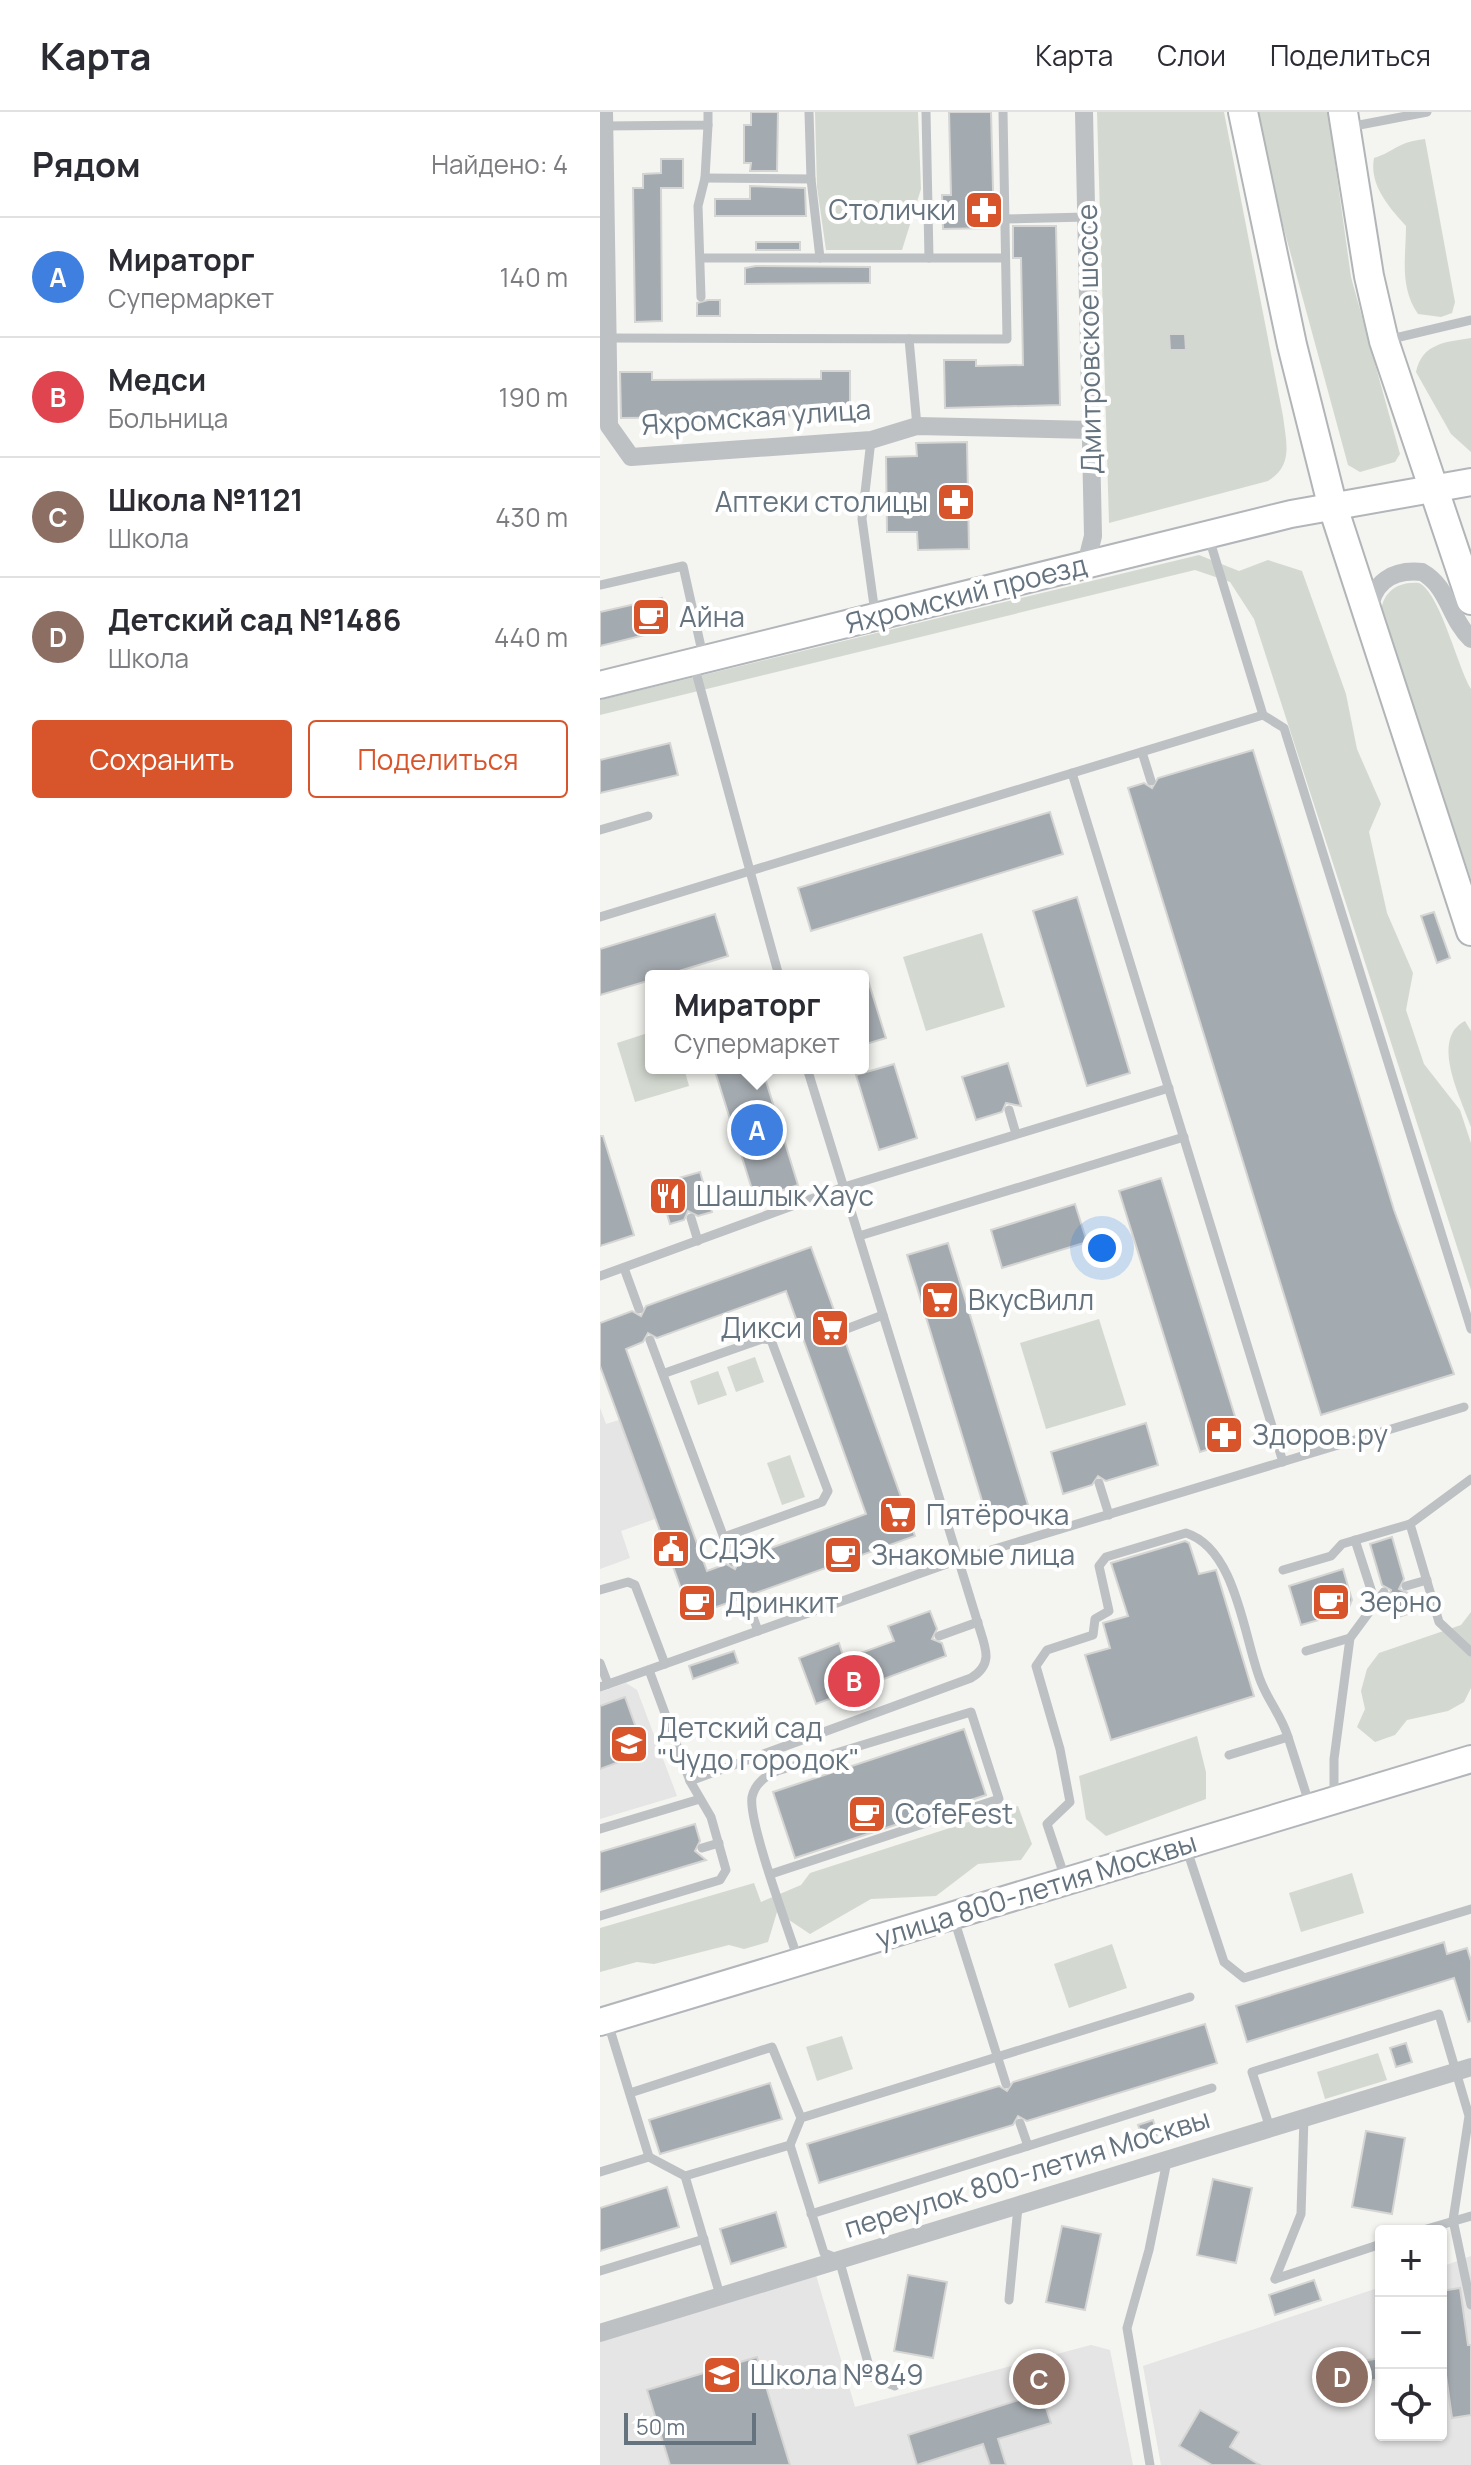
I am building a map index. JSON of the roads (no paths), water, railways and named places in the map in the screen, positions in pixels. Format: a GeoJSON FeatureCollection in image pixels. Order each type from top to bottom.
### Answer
{"type":"FeatureCollection","features":[{"type":"Feature","properties":{"kind":"main road"},"geometry":{"type":"LineString","coordinates":[[1243,112],[1292,345],[1332,504],[1471,931]]}},
{"type":"Feature","properties":{"kind":"main road"},"geometry":{"type":"LineString","coordinates":[[1344,120],[1369,276],[1384,341],[1471,600]]}},
{"type":"Feature","properties":{"kind":"street","name":"Дмитровское шоссе"},"geometry":{"type":"LineString","coordinates":[[1084,112],[1093,536],[1086,564]]}},
{"type":"Feature","properties":{"kind":"street","name":"Яхромская улица"},"geometry":{"type":"LineString","coordinates":[[604,119],[604,279],[608,338],[604,400],[609,426],[631,457],[871,440],[917,426],[1091,430]]}},
{"type":"Feature","properties":{"kind":"street"},"geometry":{"type":"LineString","coordinates":[[1332,504],[1471,482]]}},
{"type":"Feature","properties":{"kind":"street","name":"Яхромский проезд"},"geometry":{"type":"LineString","coordinates":[[600,685],[1332,504]]}},
{"type":"Feature","properties":{"kind":"street"},"geometry":{"type":"LineString","coordinates":[[1369,622],[1377,587],[1397,573],[1422,572],[1443,589],[1457,626],[1471,639]]}},
{"type":"Feature","properties":{"kind":"street","name":"улица 800-летия Москвы"},"geometry":{"type":"LineString","coordinates":[[603,2021],[1471,1759]]}},
{"type":"Feature","properties":{"kind":"street","name":"переулок 800-летия Москвы"},"geometry":{"type":"LineString","coordinates":[[600,2333],[1464,2069]]}},
{"type":"Feature","properties":{"kind":"lane"},"geometry":{"type":"LineString","coordinates":[[701,297],[698,206],[705,178],[708,112]]}},
{"type":"Feature","properties":{"kind":"lane"},"geometry":{"type":"LineString","coordinates":[[809,112],[811,179],[820,258]]}},
{"type":"Feature","properties":{"kind":"lane"},"geometry":{"type":"LineString","coordinates":[[926,112],[929,258]]}},
{"type":"Feature","properties":{"kind":"lane"},"geometry":{"type":"LineString","coordinates":[[608,338],[1007,339],[1003,112]]}},
{"type":"Feature","properties":{"kind":"lane"},"geometry":{"type":"LineString","coordinates":[[1344,120],[1427,112]]}},
{"type":"Feature","properties":{"kind":"lane"},"geometry":{"type":"LineString","coordinates":[[604,119],[708,125]]}},
{"type":"Feature","properties":{"kind":"lane"},"geometry":{"type":"LineString","coordinates":[[705,178],[811,179]]}},
{"type":"Feature","properties":{"kind":"lane"},"geometry":{"type":"LineString","coordinates":[[1004,219],[1086,217]]}},
{"type":"Feature","properties":{"kind":"lane"},"geometry":{"type":"LineString","coordinates":[[701,258],[1005,258]]}},
{"type":"Feature","properties":{"kind":"lane"},"geometry":{"type":"LineString","coordinates":[[1384,341],[1471,320]]}},
{"type":"Feature","properties":{"kind":"lane"},"geometry":{"type":"LineString","coordinates":[[909,339],[917,426]]}},
{"type":"Feature","properties":{"kind":"lane"},"geometry":{"type":"LineString","coordinates":[[871,440],[862,519],[876,616]]}},
{"type":"Feature","properties":{"kind":"lane"},"geometry":{"type":"LineString","coordinates":[[1208,534],[1263,715],[1284,728],[1471,1329]]}},
{"type":"Feature","properties":{"kind":"lane"},"geometry":{"type":"LineString","coordinates":[[600,585],[683,566],[698,660],[777,970]]}},
{"type":"Feature","properties":{"kind":"lane"},"geometry":{"type":"LineString","coordinates":[[600,917],[1263,715]]}},
{"type":"Feature","properties":{"kind":"lane"},"geometry":{"type":"LineString","coordinates":[[1142,752],[1151,781]]}},
{"type":"Feature","properties":{"kind":"lane"},"geometry":{"type":"LineString","coordinates":[[1072,773],[1283,1462]]}},
{"type":"Feature","properties":{"kind":"lane"},"geometry":{"type":"LineString","coordinates":[[600,830],[648,816]]}},
{"type":"Feature","properties":{"kind":"lane"},"geometry":{"type":"LineString","coordinates":[[690,1781],[971,1678],[987,1662],[978,1622],[809,1074]]}},
{"type":"Feature","properties":{"kind":"lane"},"geometry":{"type":"LineString","coordinates":[[600,1276],[844,1187],[1169,1088]]}},
{"type":"Feature","properties":{"kind":"lane"},"geometry":{"type":"LineString","coordinates":[[1009,1110],[1016,1134]]}},
{"type":"Feature","properties":{"kind":"lane"},"geometry":{"type":"LineString","coordinates":[[859,1236],[1184,1137]]}},
{"type":"Feature","properties":{"kind":"lane"},"geometry":{"type":"LineString","coordinates":[[691,1218],[698,1241]]}},
{"type":"Feature","properties":{"kind":"lane"},"geometry":{"type":"LineString","coordinates":[[624,1268],[639,1309]]}},
{"type":"Feature","properties":{"kind":"lane"},"geometry":{"type":"LineString","coordinates":[[841,1331],[883,1315]]}},
{"type":"Feature","properties":{"kind":"lane"},"geometry":{"type":"LineString","coordinates":[[665,1373],[762,1339],[771,1340],[776,1347],[828,1495],[822,1502],[724,1537]]}},
{"type":"Feature","properties":{"kind":"lane"},"geometry":{"type":"LineString","coordinates":[[650,1340],[665,1373],[733,1562]]}},
{"type":"Feature","properties":{"kind":"lane"},"geometry":{"type":"LineString","coordinates":[[600,1663],[604,1686],[958,1560],[1464,1407]]}},
{"type":"Feature","properties":{"kind":"lane"},"geometry":{"type":"LineString","coordinates":[[1283,1570],[1331,1556],[1342,1544],[1410,1524],[1471,1479]]}},
{"type":"Feature","properties":{"kind":"lane"},"geometry":{"type":"LineString","coordinates":[[1099,1483],[1109,1515]]}},
{"type":"Feature","properties":{"kind":"lane"},"geometry":{"type":"LineString","coordinates":[[1410,1524],[1439,1622],[1471,1652]]}},
{"type":"Feature","properties":{"kind":"lane"},"geometry":{"type":"LineString","coordinates":[[1066,1881],[1047,1824],[1070,1802],[1062,1758],[1036,1666],[1047,1650],[1093,1635],[1095,1619],[1109,1611],[1099,1566],[1106,1557],[1186,1533],[1218,1558],[1229,1578],[1260,1680],[1322,1803]]}},
{"type":"Feature","properties":{"kind":"lane"},"geometry":{"type":"LineString","coordinates":[[1355,1540],[1376,1605]]}},
{"type":"Feature","properties":{"kind":"lane"},"geometry":{"type":"LineString","coordinates":[[1406,1586],[1427,1580]]}},
{"type":"Feature","properties":{"kind":"lane"},"geometry":{"type":"LineString","coordinates":[[600,1590],[628,1582],[635,1585],[665,1664]]}},
{"type":"Feature","properties":{"kind":"lane"},"geometry":{"type":"LineString","coordinates":[[1322,1803],[1334,1759],[1350,1638],[1384,1592]]}},
{"type":"Feature","properties":{"kind":"lane"},"geometry":{"type":"LineString","coordinates":[[746,1597],[758,1631]]}},
{"type":"Feature","properties":{"kind":"lane"},"geometry":{"type":"LineString","coordinates":[[939,1636],[978,1622]]}},
{"type":"Feature","properties":{"kind":"lane"},"geometry":{"type":"LineString","coordinates":[[1306,1651],[1350,1638]]}},
{"type":"Feature","properties":{"kind":"lane"},"geometry":{"type":"LineString","coordinates":[[600,1916],[720,1880],[726,1870],[711,1817],[690,1781],[649,1670]]}},
{"type":"Feature","properties":{"kind":"lane"},"geometry":{"type":"LineString","coordinates":[[771,1874],[999,1799],[971,1712],[768,1775],[755,1789],[752,1811],[771,1874],[799,1962]]}},
{"type":"Feature","properties":{"kind":"lane"},"geometry":{"type":"LineString","coordinates":[[1229,1755],[1288,1737]]}},
{"type":"Feature","properties":{"kind":"lane"},"geometry":{"type":"LineString","coordinates":[[600,1829],[700,1799]]}},
{"type":"Feature","properties":{"kind":"lane"},"geometry":{"type":"LineString","coordinates":[[702,1848],[719,1843]]}},
{"type":"Feature","properties":{"kind":"lane"},"geometry":{"type":"LineString","coordinates":[[1185,1845],[1224,1962],[1244,1978],[1471,1909]]}},
{"type":"Feature","properties":{"kind":"lane"},"geometry":{"type":"LineString","coordinates":[[953,1916],[1006,2084]]}},
{"type":"Feature","properties":{"kind":"lane"},"geometry":{"type":"LineString","coordinates":[[801,2118],[1190,1997]]}},
{"type":"Feature","properties":{"kind":"lane"},"geometry":{"type":"LineString","coordinates":[[1270,2128],[1252,2072],[1439,2014],[1464,2069],[1469,2116],[1453,2220],[1471,2305]]}},
{"type":"Feature","properties":{"kind":"lane"},"geometry":{"type":"LineString","coordinates":[[603,2021],[630,2093],[649,2157]]}},
{"type":"Feature","properties":{"kind":"lane"},"geometry":{"type":"LineString","coordinates":[[630,2093],[772,2047],[801,2118],[790,2145],[824,2253],[839,2259],[872,2377],[895,2386]]}},
{"type":"Feature","properties":{"kind":"lane"},"geometry":{"type":"LineString","coordinates":[[811,2214],[1212,2088]]}},
{"type":"Feature","properties":{"kind":"lane"},"geometry":{"type":"LineString","coordinates":[[1304,2117],[1301,2214],[1275,2279],[1375,2246]]}},
{"type":"Feature","properties":{"kind":"lane"},"geometry":{"type":"LineString","coordinates":[[1020,2123],[1028,2146]]}},
{"type":"Feature","properties":{"kind":"lane"},"geometry":{"type":"LineString","coordinates":[[600,2172],[649,2157],[685,2176],[790,2145]]}},
{"type":"Feature","properties":{"kind":"lane"},"geometry":{"type":"LineString","coordinates":[[1150,2465],[1127,2328],[1149,2250],[1167,2161]]}},
{"type":"Feature","properties":{"kind":"lane"},"geometry":{"type":"LineString","coordinates":[[685,2176],[720,2295]]}},
{"type":"Feature","properties":{"kind":"lane"},"geometry":{"type":"LineString","coordinates":[[1009,2300],[1018,2207]]}},
{"type":"Feature","properties":{"kind":"lane"},"geometry":{"type":"LineString","coordinates":[[1438,2225],[1471,2216]]}},
{"type":"Feature","properties":{"kind":"lane"},"geometry":{"type":"LineString","coordinates":[[600,2271],[704,2239]]}},
{"type":"Feature","properties":{"kind":"place","name":"Столички"},"geometry":{"type":"Point","coordinates":[984,210]}},
{"type":"Feature","properties":{"kind":"place","name":"Аптеки столицы"},"geometry":{"type":"Point","coordinates":[956,502]}},
{"type":"Feature","properties":{"kind":"place","name":"Айна"},"geometry":{"type":"Point","coordinates":[651,617]}},
{"type":"Feature","properties":{"kind":"place","name":"Мираторг"},"geometry":{"type":"Point","coordinates":[757,1130]}},
{"type":"Feature","properties":{"kind":"place","name":"Шашлык Хаус"},"geometry":{"type":"Point","coordinates":[668,1196]}},
{"type":"Feature","properties":{"kind":"place","name":"ВкусВилл"},"geometry":{"type":"Point","coordinates":[940,1300]}},
{"type":"Feature","properties":{"kind":"place","name":"Дикси"},"geometry":{"type":"Point","coordinates":[830,1328]}},
{"type":"Feature","properties":{"kind":"place","name":"Здоров.ру"},"geometry":{"type":"Point","coordinates":[1224,1435]}},
{"type":"Feature","properties":{"kind":"place","name":"Пятёрочка"},"geometry":{"type":"Point","coordinates":[898,1515]}},
{"type":"Feature","properties":{"kind":"place","name":"СДЭК"},"geometry":{"type":"Point","coordinates":[671,1549]}},
{"type":"Feature","properties":{"kind":"place","name":"Знакомые лица"},"geometry":{"type":"Point","coordinates":[843,1555]}},
{"type":"Feature","properties":{"kind":"place","name":"Зерно"},"geometry":{"type":"Point","coordinates":[1331,1602]}},
{"type":"Feature","properties":{"kind":"place","name":"Дринкит"},"geometry":{"type":"Point","coordinates":[697,1603]}},
{"type":"Feature","properties":{"kind":"place","name":"Медси"},"geometry":{"type":"Point","coordinates":[854,1681]}},
{"type":"Feature","properties":{"kind":"place","name":"Детский сад \"Чудо городок\""},"geometry":{"type":"Point","coordinates":[629,1744]}},
{"type":"Feature","properties":{"kind":"place","name":"CofeFest"},"geometry":{"type":"Point","coordinates":[867,1814]}},
{"type":"Feature","properties":{"kind":"place","name":"Школа №849"},"geometry":{"type":"Point","coordinates":[722,2375]}},
{"type":"Feature","properties":{"kind":"place","name":"Детский сад №1486"},"geometry":{"type":"Point","coordinates":[1342,2377]}},
{"type":"Feature","properties":{"kind":"place","name":"Школа №1121"},"geometry":{"type":"Point","coordinates":[1039,2379]}}]}
